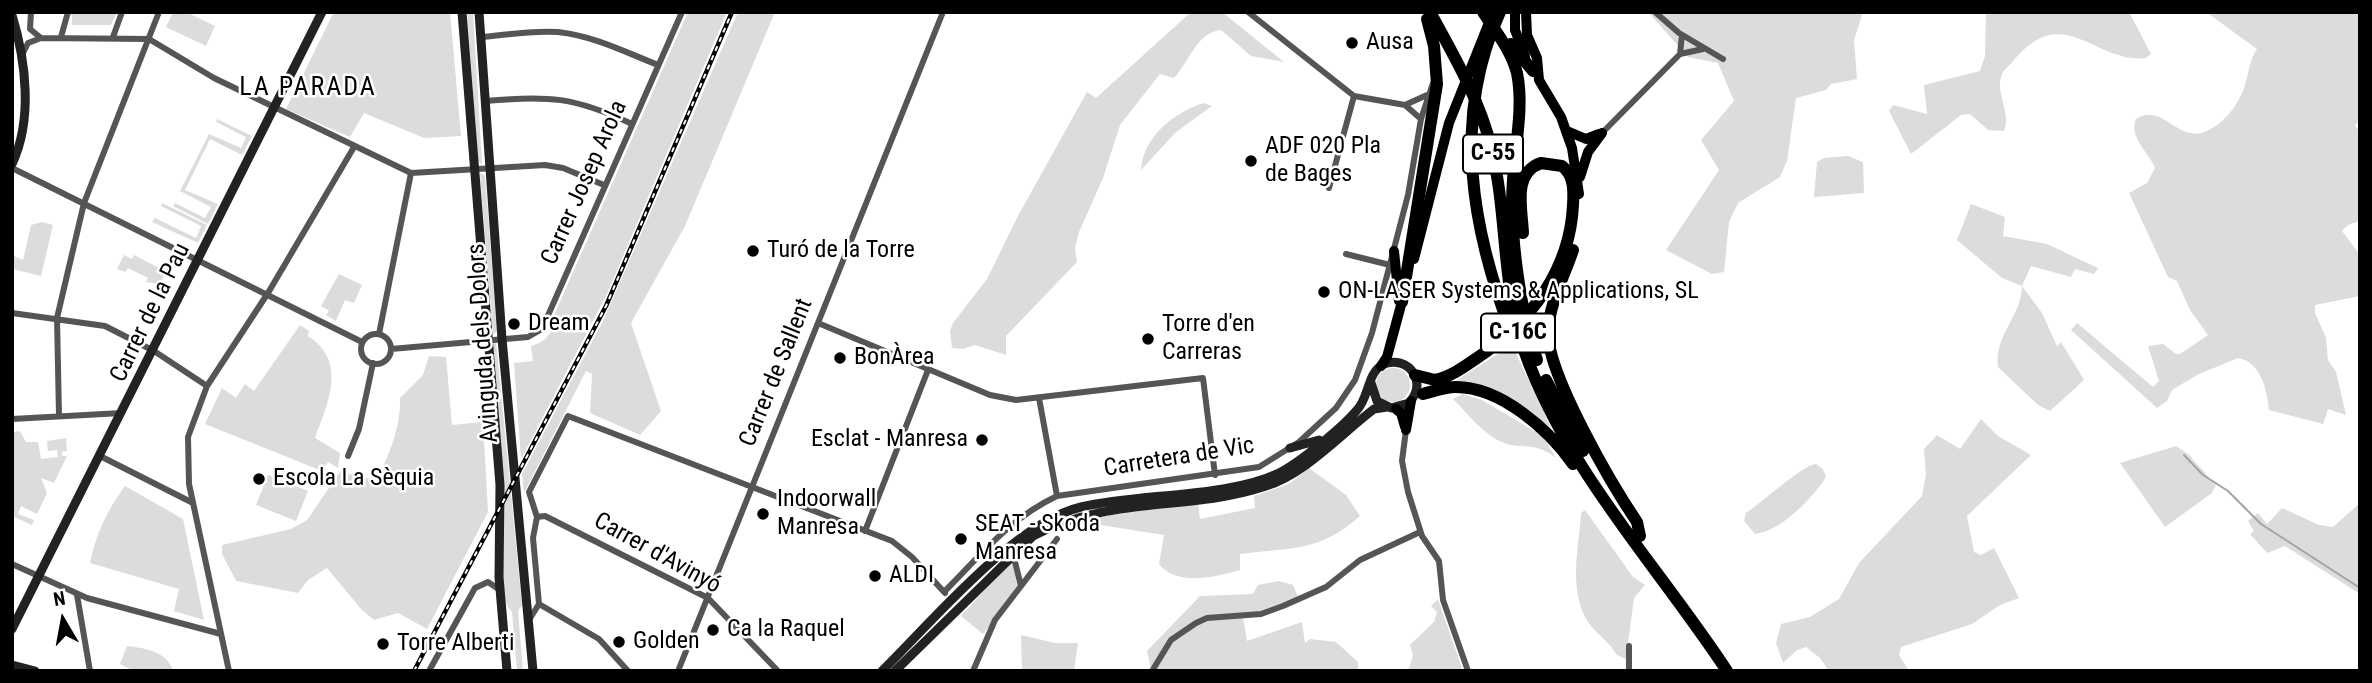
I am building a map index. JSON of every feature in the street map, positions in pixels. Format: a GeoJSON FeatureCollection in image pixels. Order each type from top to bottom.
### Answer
{"type":"FeatureCollection","features":[{"type":"Feature","properties":{"kind":"highway"},"geometry":{"type":"LineString","coordinates":[[1401,306],[1432,120],[1437,71],[1428,12]]}},
{"type":"Feature","properties":{"kind":"highway","name":"C-55"},"geometry":{"type":"LineString","coordinates":[[1428,12],[1487,129],[1496,168],[1516,306],[1528,348],[1581,464],[1727,671]]}},
{"type":"Feature","properties":{"kind":"highway"},"geometry":{"type":"LineString","coordinates":[[1484,12],[1536,76]]}},
{"type":"Feature","properties":{"kind":"highway","name":"C-55"},"geometry":{"type":"LineString","coordinates":[[1484,12],[1511,54],[1519,92],[1513,181],[1516,306]]}},
{"type":"Feature","properties":{"kind":"highway"},"geometry":{"type":"LineString","coordinates":[[1500,12],[1479,65],[1471,110],[1469,145],[1487,261],[1516,306],[1528,348],[1589,463],[1735,671]]}},
{"type":"Feature","properties":{"kind":"highway"},"geometry":{"type":"LineString","coordinates":[[1415,375],[1434,380],[1467,365],[1505,338],[1542,299],[1567,242],[1573,210],[1573,187],[1569,173],[1551,162],[1530,168],[1521,186],[1516,306]]}},
{"type":"Feature","properties":{"kind":"highway"},"geometry":{"type":"LineString","coordinates":[[1574,236],[1574,247],[1550,316],[1549,344],[1592,445],[1637,522],[1640,536]]}},
{"type":"Feature","properties":{"kind":"highway"},"geometry":{"type":"LineString","coordinates":[[1416,397],[1451,388],[1472,390],[1538,423],[1564,451],[1638,558],[1683,608]]}},
{"type":"Feature","properties":{"kind":"main road"},"geometry":{"type":"LineString","coordinates":[[1381,366],[1387,357],[1460,92],[1494,12]]}},
{"type":"Feature","properties":{"kind":"main road","name":"C-16C"},"geometry":{"type":"LineString","coordinates":[[1416,397],[1494,353],[1521,330],[1552,289],[1574,236],[1578,183],[1567,131],[1518,43],[1515,12]]}},
{"type":"Feature","properties":{"kind":"main road"},"geometry":{"type":"LineString","coordinates":[[1526,12],[1527,35],[1537,58],[1536,76]]}},
{"type":"Feature","properties":{"kind":"main road"},"geometry":{"type":"LineString","coordinates":[[1567,131],[1586,139],[1602,133]]}},
{"type":"Feature","properties":{"kind":"main road"},"geometry":{"type":"LineString","coordinates":[[1578,183],[1587,152],[1602,133]]}},
{"type":"Feature","properties":{"kind":"main road"},"geometry":{"type":"LineString","coordinates":[[1394,251],[1401,306]]}},
{"type":"Feature","properties":{"kind":"main road"},"geometry":{"type":"LineString","coordinates":[[1406,430],[1416,397]]}},
{"type":"Feature","properties":{"kind":"main road"},"geometry":{"type":"LineString","coordinates":[[1391,408],[1404,418],[1406,430]]}},
{"type":"Feature","properties":{"kind":"street"},"geometry":{"type":"LineString","coordinates":[[31,12],[30,29],[41,38]]}},
{"type":"Feature","properties":{"kind":"street"},"geometry":{"type":"LineString","coordinates":[[61,37],[68,12]]}},
{"type":"Feature","properties":{"kind":"street"},"geometry":{"type":"LineString","coordinates":[[113,37],[122,12]]}},
{"type":"Feature","properties":{"kind":"street"},"geometry":{"type":"LineString","coordinates":[[59,416],[57,318],[84,203],[159,12]]}},
{"type":"Feature","properties":{"kind":"street","name":"Carrer de la Pau"},"geometry":{"type":"LineString","coordinates":[[12,629],[322,12]]}},
{"type":"Feature","properties":{"kind":"street","name":"Avinguda dels Dolors"},"geometry":{"type":"LineString","coordinates":[[462,12],[472,170],[500,485],[500,591],[507,671]]}},
{"type":"Feature","properties":{"kind":"street","name":"Avinguda dels Dolors"},"geometry":{"type":"LineString","coordinates":[[479,12],[502,339],[533,671]]}},
{"type":"Feature","properties":{"kind":"street","name":"Carrer Josep Arola"},"geometry":{"type":"LineString","coordinates":[[502,339],[534,336],[542,329],[682,12]]}},
{"type":"Feature","properties":{"kind":"street","name":"Carrer de Sallent"},"geometry":{"type":"LineString","coordinates":[[678,671],[943,12]]}},
{"type":"Feature","properties":{"kind":"street"},"geometry":{"type":"LineString","coordinates":[[1248,12],[1354,96],[1405,105],[1421,119]]}},
{"type":"Feature","properties":{"kind":"street"},"geometry":{"type":"LineString","coordinates":[[1655,12],[1682,36],[1723,60]]}},
{"type":"Feature","properties":{"kind":"street"},"geometry":{"type":"LineString","coordinates":[[12,15],[21,57],[26,116],[23,137],[12,166],[362,342]]}},
{"type":"Feature","properties":{"kind":"street"},"geometry":{"type":"LineString","coordinates":[[481,37],[543,32],[568,34],[611,45],[658,65]]}},
{"type":"Feature","properties":{"kind":"street"},"geometry":{"type":"LineString","coordinates":[[1680,54],[1682,36]]}},
{"type":"Feature","properties":{"kind":"street"},"geometry":{"type":"LineString","coordinates":[[21,57],[28,43],[41,38],[149,39],[214,78],[354,148],[411,173],[545,165],[563,168],[604,185]]}},
{"type":"Feature","properties":{"kind":"street"},"geometry":{"type":"LineString","coordinates":[[1602,133],[1680,54],[1703,49]]}},
{"type":"Feature","properties":{"kind":"street","name":"Carretera de Vic"},"geometry":{"type":"LineString","coordinates":[[944,592],[1017,518],[1057,496],[1259,467],[1290,448],[1336,408],[1354,380],[1373,333],[1418,148],[1427,94],[1437,71]]}},
{"type":"Feature","properties":{"kind":"street"},"geometry":{"type":"LineString","coordinates":[[1405,105],[1427,94]]}},
{"type":"Feature","properties":{"kind":"street"},"geometry":{"type":"LineString","coordinates":[[1329,188],[1354,96]]}},
{"type":"Feature","properties":{"kind":"street"},"geometry":{"type":"LineString","coordinates":[[485,101],[524,97],[564,98],[632,124]]}},
{"type":"Feature","properties":{"kind":"street"},"geometry":{"type":"LineString","coordinates":[[229,671],[193,503],[187,457],[188,437],[207,386],[268,293],[354,148]]}},
{"type":"Feature","properties":{"kind":"street"},"geometry":{"type":"LineString","coordinates":[[379,334],[411,173]]}},
{"type":"Feature","properties":{"kind":"street"},"geometry":{"type":"LineString","coordinates":[[1346,254],[1390,265]]}},
{"type":"Feature","properties":{"kind":"street"},"geometry":{"type":"LineString","coordinates":[[12,313],[105,326],[154,351],[207,386]]}},
{"type":"Feature","properties":{"kind":"street"},"geometry":{"type":"LineString","coordinates":[[818,323],[990,395],[1016,400],[1203,378],[1215,475]]}},
{"type":"Feature","properties":{"kind":"street"},"geometry":{"type":"LineString","coordinates":[[379,334],[389,341],[391,349],[383,362],[373,363],[363,355],[362,342],[369,335],[379,334]]}},
{"type":"Feature","properties":{"kind":"street"},"geometry":{"type":"LineString","coordinates":[[391,349],[502,339]]}},
{"type":"Feature","properties":{"kind":"street"},"geometry":{"type":"LineString","coordinates":[[348,456],[359,429],[373,363]]}},
{"type":"Feature","properties":{"kind":"street"},"geometry":{"type":"LineString","coordinates":[[882,671],[1008,547],[1034,527],[1062,513],[1114,502],[1264,479],[1296,463],[1357,411],[1381,366],[1399,363],[1415,375],[1416,397]]}},
{"type":"Feature","properties":{"kind":"street"},"geometry":{"type":"LineString","coordinates":[[864,531],[928,370]]}},
{"type":"Feature","properties":{"kind":"street"},"geometry":{"type":"LineString","coordinates":[[1371,383],[1374,398],[1391,408]]}},
{"type":"Feature","properties":{"kind":"street","name":"C-16C"},"geometry":{"type":"LineString","coordinates":[[1391,408],[1416,397]]}},
{"type":"Feature","properties":{"kind":"street"},"geometry":{"type":"LineString","coordinates":[[1039,398],[1057,496]]}},
{"type":"Feature","properties":{"kind":"street"},"geometry":{"type":"LineString","coordinates":[[895,671],[1013,554],[1033,536],[1053,525],[1097,511],[1266,486],[1300,469],[1374,409],[1391,408]]}},
{"type":"Feature","properties":{"kind":"street"},"geometry":{"type":"LineString","coordinates":[[12,419],[122,413]]}},
{"type":"Feature","properties":{"kind":"street"},"geometry":{"type":"LineString","coordinates":[[529,620],[539,604],[533,538],[537,517],[529,492],[568,416],[892,541],[912,556],[953,602]]}},
{"type":"Feature","properties":{"kind":"street"},"geometry":{"type":"LineString","coordinates":[[1406,430],[1402,461],[1420,532],[1438,561],[1443,600],[1468,671]]}},
{"type":"Feature","properties":{"kind":"street"},"geometry":{"type":"LineString","coordinates":[[1290,448],[1327,436]]}},
{"type":"Feature","properties":{"kind":"street"},"geometry":{"type":"LineString","coordinates":[[100,456],[193,503]]}},
{"type":"Feature","properties":{"kind":"street","name":"Carrer d'Avinyó"},"geometry":{"type":"LineString","coordinates":[[537,517],[545,516],[708,598],[778,671]]}},
{"type":"Feature","properties":{"kind":"street"},"geometry":{"type":"LineString","coordinates":[[1152,671],[1171,640],[1196,623],[1207,618],[1261,614],[1283,606],[1326,587],[1360,560],[1420,532]]}},
{"type":"Feature","properties":{"kind":"street"},"geometry":{"type":"LineString","coordinates":[[973,671],[995,620],[1057,539]]}},
{"type":"Feature","properties":{"kind":"street"},"geometry":{"type":"LineString","coordinates":[[1013,554],[1021,586]]}},
{"type":"Feature","properties":{"kind":"street"},"geometry":{"type":"LineString","coordinates":[[12,564],[77,595],[221,634]]}},
{"type":"Feature","properties":{"kind":"street"},"geometry":{"type":"LineString","coordinates":[[429,671],[475,588],[491,583],[500,591]]}},
{"type":"Feature","properties":{"kind":"street"},"geometry":{"type":"LineString","coordinates":[[77,595],[90,671]]}},
{"type":"Feature","properties":{"kind":"street"},"geometry":{"type":"LineString","coordinates":[[539,604],[599,639],[628,671]]}},
{"type":"Feature","properties":{"kind":"street"},"geometry":{"type":"LineString","coordinates":[[1629,646],[1629,671]]}},
{"type":"Feature","properties":{"kind":"street"},"geometry":{"type":"LineString","coordinates":[[12,665],[35,671]]}},
{"type":"Feature","properties":{"kind":"shaded area"},"geometry":{"type":"Polygon","coordinates":[[[72,12],[117,12],[111,25],[72,25],[72,12]]]}},
{"type":"Feature","properties":{"kind":"shaded area"},"geometry":{"type":"Polygon","coordinates":[[[173,12],[186,12],[215,26],[206,46],[166,27],[173,12]]]}},
{"type":"Feature","properties":{"kind":"shaded area"},"geometry":{"type":"Polygon","coordinates":[[[334,12],[450,12],[461,136],[424,138],[364,113],[350,137],[286,109],[334,12]]]}},
{"type":"Feature","properties":{"kind":"shaded area"},"geometry":{"type":"Polygon","coordinates":[[[467,12],[473,12],[482,164],[478,161],[467,12]]]}},
{"type":"Feature","properties":{"kind":"shaded area"},"geometry":{"type":"Polygon","coordinates":[[[688,12],[727,12],[607,294],[521,459],[514,363],[533,361],[531,346],[543,341],[553,329],[555,324],[551,322],[688,12]]]}},
{"type":"Feature","properties":{"kind":"shaded area"},"geometry":{"type":"Polygon","coordinates":[[[738,12],[775,12],[685,226],[631,323],[661,411],[640,435],[590,413],[592,374],[586,371],[524,493],[522,474],[603,321],[738,12]]]}},
{"type":"Feature","properties":{"kind":"shaded area"},"geometry":{"type":"Polygon","coordinates":[[[1191,12],[1222,12],[1284,62],[1251,56],[1221,30],[1206,36],[1200,42],[1174,78],[1160,74],[1120,125],[1103,178],[1079,232],[1075,248],[1077,262],[1006,336],[1006,355],[975,345],[963,349],[952,348],[950,331],[953,323],[987,279],[1019,214],[1087,92],[1096,98],[1191,12]]]}},
{"type":"Feature","properties":{"kind":"shaded area"},"geometry":{"type":"Polygon","coordinates":[[[1648,12],[1863,12],[1854,40],[1857,79],[1831,84],[1826,90],[1796,98],[1787,161],[1780,177],[1738,203],[1729,222],[1724,272],[1712,274],[1666,250],[1719,170],[1701,140],[1734,101],[1718,63],[1688,57],[1648,12]]]}},
{"type":"Feature","properties":{"kind":"shaded area"},"geometry":{"type":"Polygon","coordinates":[[[1986,12],[2129,12],[2151,54],[2146,58],[2128,57],[2080,39],[2049,35],[2032,43],[2003,72],[2000,86],[2006,116],[2004,131],[1988,130],[1970,114],[1961,115],[1911,154],[1889,111],[1893,105],[1927,114],[1924,85],[1980,71],[1985,56],[1986,12]]]}},
{"type":"Feature","properties":{"kind":"shaded area"},"geometry":{"type":"Polygon","coordinates":[[[2206,12],[2360,12],[2360,119],[2355,126],[2360,131],[2360,221],[2348,225],[2342,231],[2360,255],[2360,296],[2315,305],[2315,313],[2326,338],[2328,360],[2336,372],[2346,415],[2328,409],[2323,424],[2269,410],[2267,394],[2257,371],[2252,365],[2238,358],[2197,375],[2172,390],[2167,401],[2157,408],[2071,330],[2077,323],[2153,387],[2159,381],[2148,346],[2163,344],[2180,354],[2208,335],[2190,310],[2177,281],[2168,277],[2129,193],[2147,183],[2155,168],[2137,138],[2134,126],[2136,119],[2153,115],[2184,131],[2201,133],[2223,120],[2242,93],[2257,49],[2206,12]]]}},
{"type":"Feature","properties":{"kind":"shaded area"},"geometry":{"type":"Polygon","coordinates":[[[1204,103],[1212,106],[1176,132],[1141,170],[1147,147],[1162,128],[1171,119],[1204,103]]]}},
{"type":"Feature","properties":{"kind":"shaded area"},"geometry":{"type":"Polygon","coordinates":[[[217,119],[252,136],[242,155],[210,139],[185,190],[218,204],[208,224],[173,206],[175,203],[205,218],[211,207],[180,191],[209,134],[241,148],[246,137],[216,122],[217,119]]]}},
{"type":"Feature","properties":{"kind":"shaded area"},"geometry":{"type":"Polygon","coordinates":[[[1848,156],[1863,162],[1864,193],[1814,197],[1817,162],[1824,158],[1848,156]]]}},
{"type":"Feature","properties":{"kind":"shaded area"},"geometry":{"type":"Polygon","coordinates":[[[480,173],[485,175],[497,331],[493,335],[480,173]]]}},
{"type":"Feature","properties":{"kind":"shaded area"},"geometry":{"type":"Polygon","coordinates":[[[162,203],[207,225],[198,243],[152,222],[155,218],[196,238],[201,226],[161,206],[162,203]]]}},
{"type":"Feature","properties":{"kind":"shaded area"},"geometry":{"type":"Polygon","coordinates":[[[1971,204],[2005,217],[2003,236],[2047,244],[2098,268],[2094,274],[2075,269],[2071,277],[2031,266],[2022,286],[2002,278],[1957,240],[1971,204]]]}},
{"type":"Feature","properties":{"kind":"shaded area"},"geometry":{"type":"Polygon","coordinates":[[[42,222],[53,225],[41,276],[12,269],[12,255],[23,260],[31,225],[42,222]]]}},
{"type":"Feature","properties":{"kind":"shaded area"},"geometry":{"type":"Polygon","coordinates":[[[124,255],[132,259],[134,255],[167,272],[159,284],[146,282],[148,278],[128,268],[125,272],[117,269],[124,255]]]}},
{"type":"Feature","properties":{"kind":"shaded area"},"geometry":{"type":"Polygon","coordinates":[[[339,274],[362,285],[354,303],[345,300],[336,321],[326,315],[329,311],[321,306],[339,274]]]}},
{"type":"Feature","properties":{"kind":"shaded area"},"geometry":{"type":"Polygon","coordinates":[[[2022,286],[2042,313],[2057,346],[2061,342],[2084,380],[2050,411],[2038,405],[1998,367],[2000,345],[2018,307],[2022,286]]]}},
{"type":"Feature","properties":{"kind":"shaded area"},"geometry":{"type":"Polygon","coordinates":[[[300,325],[309,331],[308,336],[328,357],[331,370],[329,396],[315,438],[340,453],[338,468],[328,462],[322,471],[205,424],[222,388],[236,398],[245,384],[254,391],[300,325]]]}},
{"type":"Feature","properties":{"kind":"shaded area"},"geometry":{"type":"Polygon","coordinates":[[[496,342],[522,605],[518,611],[523,671],[517,671],[512,612],[506,602],[503,588],[501,479],[493,344],[496,342]]]}},
{"type":"Feature","properties":{"kind":"shaded area"},"geometry":{"type":"Polygon","coordinates":[[[1512,345],[1553,432],[1539,420],[1452,383],[1512,345]]]}},
{"type":"Feature","properties":{"kind":"shaded area"},"geometry":{"type":"Polygon","coordinates":[[[429,356],[446,357],[452,425],[483,422],[488,512],[427,629],[398,613],[374,620],[361,609],[327,568],[308,580],[298,593],[236,581],[222,554],[222,545],[291,529],[307,520],[340,472],[377,480],[396,430],[400,398],[423,375],[429,356]]]}},
{"type":"Feature","properties":{"kind":"shaded area"},"geometry":{"type":"Polygon","coordinates":[[[1393,368],[1405,373],[1410,385],[1405,397],[1393,402],[1381,397],[1376,385],[1381,373],[1393,368]]]}},
{"type":"Feature","properties":{"kind":"shaded area"},"geometry":{"type":"Polygon","coordinates":[[[1463,394],[1482,400],[1543,436],[1556,458],[1542,449],[1511,445],[1490,435],[1453,399],[1463,394]]]}},
{"type":"Feature","properties":{"kind":"shaded area"},"geometry":{"type":"Polygon","coordinates":[[[1981,419],[1998,436],[2031,455],[1967,516],[1974,552],[1981,555],[1994,548],[2019,598],[2000,605],[1972,624],[1901,647],[1899,655],[1909,671],[1829,671],[1820,658],[1806,647],[1797,650],[1783,663],[1776,643],[1781,624],[1810,617],[1839,599],[1859,563],[1922,496],[1926,475],[1924,449],[1937,435],[1960,449],[1981,419]]]}},
{"type":"Feature","properties":{"kind":"shaded area"},"geometry":{"type":"Polygon","coordinates":[[[20,431],[26,442],[38,442],[41,459],[58,457],[57,450],[48,451],[47,441],[66,438],[67,451],[62,452],[62,456],[67,456],[54,483],[41,478],[47,493],[37,514],[21,506],[18,514],[34,520],[32,525],[12,516],[12,432],[20,431]]]}},
{"type":"Feature","properties":{"kind":"shaded area"},"geometry":{"type":"Polygon","coordinates":[[[2176,446],[2188,454],[2216,485],[2212,493],[2165,527],[2120,463],[2176,446]]]}},
{"type":"Feature","properties":{"kind":"shaded area"},"geometry":{"type":"Polygon","coordinates":[[[1816,464],[1823,469],[1826,477],[1813,494],[1775,527],[1755,534],[1744,521],[1746,513],[1810,465],[1816,464]]]}},
{"type":"Feature","properties":{"kind":"shaded area"},"geometry":{"type":"Polygon","coordinates":[[[1309,468],[1346,495],[1360,516],[1331,537],[1317,542],[1290,549],[1240,554],[1240,570],[1219,575],[1186,578],[1167,571],[1159,564],[1164,535],[1088,523],[1056,527],[1083,519],[1198,503],[1200,519],[1255,508],[1254,496],[1289,484],[1309,468]]]}},
{"type":"Feature","properties":{"kind":"shaded area"},"geometry":{"type":"Polygon","coordinates":[[[268,475],[308,491],[296,521],[256,505],[268,475]]]}},
{"type":"Feature","properties":{"kind":"shaded area"},"geometry":{"type":"Polygon","coordinates":[[[125,486],[183,519],[204,620],[174,611],[179,589],[90,563],[103,523],[125,486]]]}},
{"type":"Feature","properties":{"kind":"shaded area"},"geometry":{"type":"Polygon","coordinates":[[[2360,503],[2360,594],[2285,546],[2267,553],[2250,534],[2254,531],[2248,521],[2258,513],[2267,524],[2282,508],[2319,525],[2333,527],[2360,503]]]}},
{"type":"Feature","properties":{"kind":"shaded area"},"geometry":{"type":"Polygon","coordinates":[[[1585,510],[1633,577],[1645,585],[1634,598],[1626,659],[1617,655],[1592,627],[1580,604],[1576,565],[1581,513],[1585,510]]]}},
{"type":"Feature","properties":{"kind":"shaded area"},"geometry":{"type":"Polygon","coordinates":[[[1012,560],[1018,589],[983,634],[961,616],[1012,560]]]}},
{"type":"Feature","properties":{"kind":"shaded area"},"geometry":{"type":"Polygon","coordinates":[[[1279,581],[1293,585],[1298,597],[1283,606],[1243,617],[1247,641],[1302,622],[1305,643],[1310,639],[1336,642],[1358,662],[1358,671],[1157,671],[1150,665],[1147,651],[1200,596],[1253,594],[1258,585],[1279,581]]]}},
{"type":"Feature","properties":{"kind":"shaded area"},"geometry":{"type":"Polygon","coordinates":[[[1438,599],[1463,671],[1408,671],[1413,655],[1410,645],[1434,622],[1437,612],[1431,606],[1438,599]]]}},
{"type":"Feature","properties":{"kind":"shaded area"},"geometry":{"type":"Polygon","coordinates":[[[1021,635],[1055,643],[1078,643],[1074,671],[1022,671],[1021,635]]]}},
{"type":"Feature","properties":{"kind":"shaded area"},"geometry":{"type":"Polygon","coordinates":[[[127,646],[161,655],[173,671],[134,671],[120,664],[127,646]]]}},
{"type":"Feature","properties":{"kind":"waterway"},"geometry":{"type":"LineString","coordinates":[[2184,455],[2203,475],[2228,491],[2261,524],[2360,588]]}},
{"type":"Feature","properties":{"kind":"railway"},"geometry":{"type":"LineString","coordinates":[[414,671],[606,306],[732,12]]}},
{"type":"Feature","properties":{"kind":"place","name":"Ausa"},"geometry":{"type":"Point","coordinates":[1352,43]}},
{"type":"Feature","properties":{"kind":"place","name":"ADF 020 Pla de Bages"},"geometry":{"type":"Point","coordinates":[1251,161]}},
{"type":"Feature","properties":{"kind":"place","name":"Turó de la Torre"},"geometry":{"type":"Point","coordinates":[753,251]}},
{"type":"Feature","properties":{"kind":"place","name":"ON-LASER Systems & Applications, SL"},"geometry":{"type":"Point","coordinates":[1324,292]}},
{"type":"Feature","properties":{"kind":"place","name":"Dream"},"geometry":{"type":"Point","coordinates":[514,324]}},
{"type":"Feature","properties":{"kind":"place","name":"Torre d'en Carreras"},"geometry":{"type":"Point","coordinates":[1148,339]}},
{"type":"Feature","properties":{"kind":"place","name":"BonÀrea"},"geometry":{"type":"Point","coordinates":[840,358]}},
{"type":"Feature","properties":{"kind":"place","name":"Esclat - Manresa"},"geometry":{"type":"Point","coordinates":[982,440]}},
{"type":"Feature","properties":{"kind":"place","name":"Escola La Sèquia"},"geometry":{"type":"Point","coordinates":[259,479]}},
{"type":"Feature","properties":{"kind":"place","name":"Indoorwall Manresa"},"geometry":{"type":"Point","coordinates":[763,514]}},
{"type":"Feature","properties":{"kind":"place","name":"SEAT - Skoda Manresa"},"geometry":{"type":"Point","coordinates":[961,539]}},
{"type":"Feature","properties":{"kind":"place","name":"ALDI"},"geometry":{"type":"Point","coordinates":[875,576]}},
{"type":"Feature","properties":{"kind":"place","name":"Ca la Raquel"},"geometry":{"type":"Point","coordinates":[713,630]}},
{"type":"Feature","properties":{"kind":"place","name":"Golden"},"geometry":{"type":"Point","coordinates":[619,642]}},
{"type":"Feature","properties":{"kind":"place","name":"Torre Alberti"},"geometry":{"type":"Point","coordinates":[383,644]}},
{"type":"Feature","properties":{"kind":"district","name":"LA PARADA"},"geometry":{"type":"Point","coordinates":[308,88]}}]}
